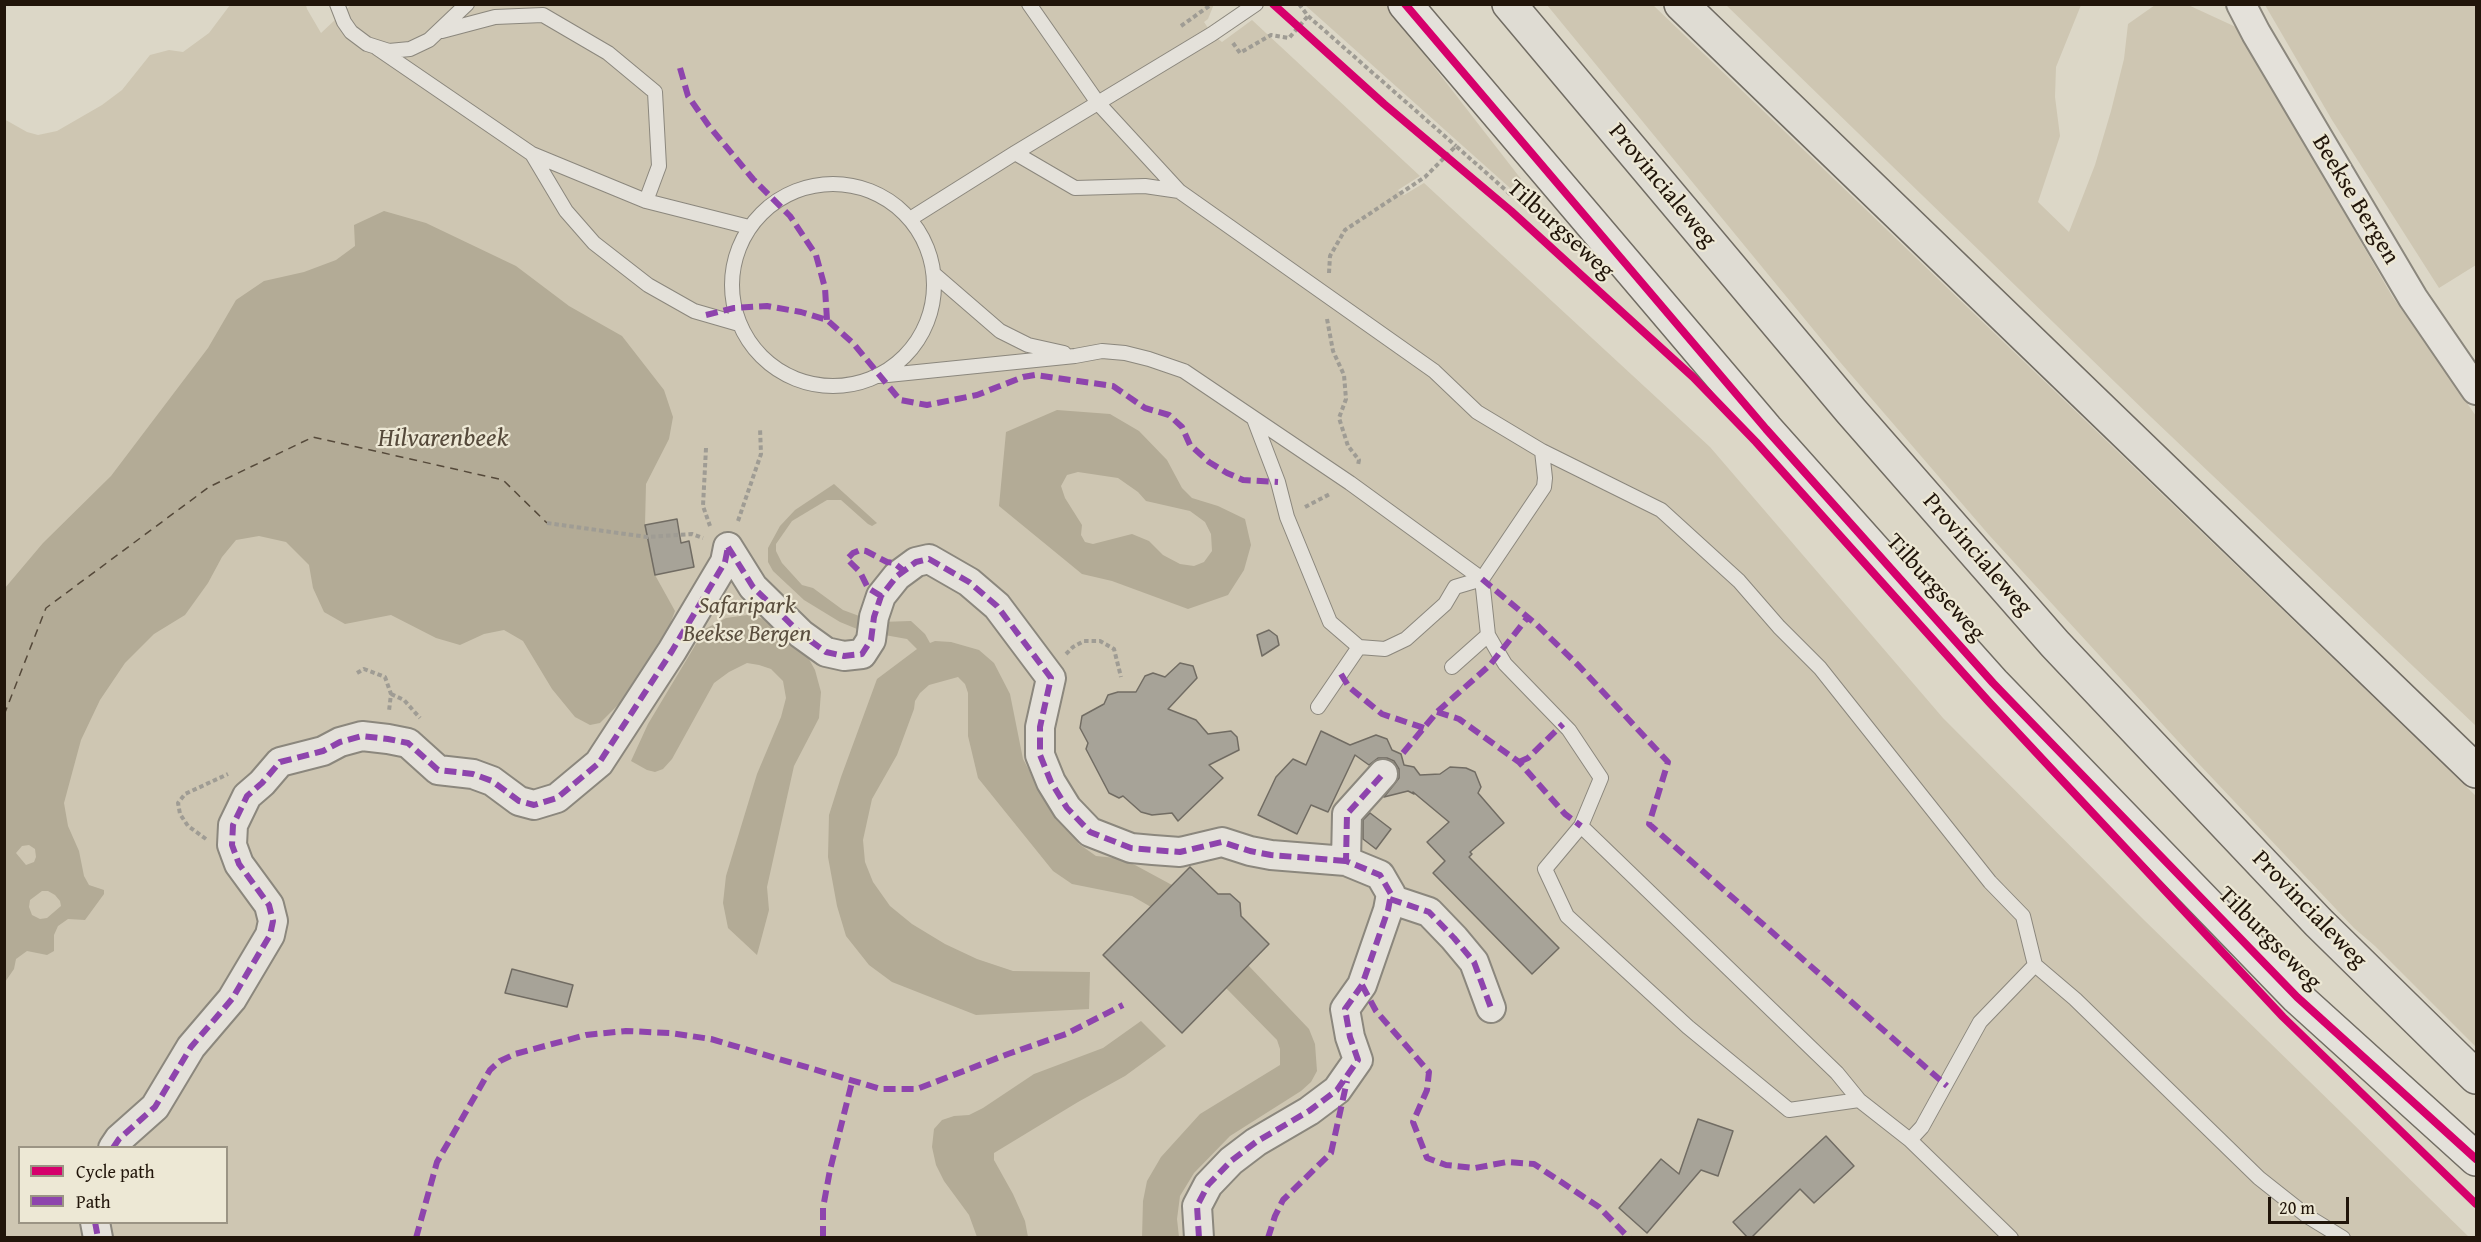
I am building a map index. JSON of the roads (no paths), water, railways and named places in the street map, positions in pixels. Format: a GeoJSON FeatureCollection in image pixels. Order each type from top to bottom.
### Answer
{"type":"FeatureCollection","features":[{"type":"Feature","properties":{"kind":"highway","name":"Provincialeweg"},"geometry":{"type":"LineString","coordinates":[[1509,4],[1851,411],[2055,644],[2318,922],[2476,1077]]}},
{"type":"Feature","properties":{"kind":"highway"},"geometry":{"type":"LineString","coordinates":[[1681,4],[2476,771]]}},
{"type":"Feature","properties":{"kind":"street","name":"Tilburgseweg"},"geometry":{"type":"LineString","coordinates":[[1405,4],[1766,429],[1993,683],[2297,997],[2476,1158]]}},
{"type":"Feature","properties":{"kind":"street","name":"Beekse Bergen"},"geometry":{"type":"LineString","coordinates":[[2241,4],[2413,298],[2476,390]]}},
{"type":"Feature","properties":{"kind":"street"},"geometry":{"type":"LineString","coordinates":[[114,1146],[119,1139],[155,1107],[191,1047],[232,999],[270,934],[273,921],[269,905],[239,864],[232,844],[233,825],[247,796],[280,762],[323,751],[340,742],[362,736],[388,739],[408,743],[422,753],[438,770],[483,777],[519,801],[534,806],[557,798],[598,763],[725,562],[728,547],[753,587],[801,634],[826,652],[844,656],[862,654],[871,640],[872,626],[881,596],[897,576],[916,562],[929,559],[969,582],[997,606],[1050,677],[1040,727],[1040,755],[1051,782],[1067,808],[1090,832],[1131,848],[1180,852],[1222,842],[1271,855],[1346,861],[1380,875],[1391,894],[1362,985],[1346,1009],[1350,1037],[1358,1060],[1337,1090],[1310,1111],[1256,1142],[1231,1161],[1208,1185],[1197,1206],[1199,1238]]}},
{"type":"Feature","properties":{"kind":"street"},"geometry":{"type":"LineString","coordinates":[[1346,861],[1347,814],[1383,774]]}},
{"type":"Feature","properties":{"kind":"street"},"geometry":{"type":"LineString","coordinates":[[1390,899],[1429,912],[1474,962],[1491,1008]]}},
{"type":"Feature","properties":{"kind":"lane"},"geometry":{"type":"LineString","coordinates":[[337,4],[351,32],[532,154],[646,201],[749,227]]}},
{"type":"Feature","properties":{"kind":"lane"},"geometry":{"type":"LineString","coordinates":[[377,48],[389,51],[410,49],[429,40],[442,31],[467,4]]}},
{"type":"Feature","properties":{"kind":"lane"},"geometry":{"type":"LineString","coordinates":[[1029,4],[1098,103],[1179,191],[1434,371],[1477,412],[1542,451],[1661,510],[1739,581],[1779,627],[1820,668],[1990,882],[2023,916],[2035,965],[2074,999],[2259,1178],[2307,1216],[2343,1238]]}},
{"type":"Feature","properties":{"kind":"lane"},"geometry":{"type":"LineString","coordinates":[[910,219],[1222,28],[1256,4]]}},
{"type":"Feature","properties":{"kind":"lane"},"geometry":{"type":"LineString","coordinates":[[442,31],[495,17],[543,15],[608,53],[655,92],[660,166],[646,201]]}},
{"type":"Feature","properties":{"kind":"lane"},"geometry":{"type":"LineString","coordinates":[[1015,153],[1075,188],[1146,186],[1179,191]]}},
{"type":"Feature","properties":{"kind":"lane"},"geometry":{"type":"LineString","coordinates":[[532,154],[567,211],[594,243],[648,285],[694,311],[739,324]]}},
{"type":"Feature","properties":{"kind":"lane"},"geometry":{"type":"LineString","coordinates":[[879,376],[896,365],[910,350],[922,333],[930,314],[934,294],[934,274],[930,254],[922,236],[910,219],[892,203],[870,191],[846,184],[821,184],[797,190],[775,202],[749,227],[739,246],[733,266],[731,287],[739,324],[754,350],[784,374],[807,383],[831,387],[855,384],[879,376],[1075,356],[1102,351],[1149,359],[1184,371],[1350,483],[1482,579],[1488,635],[1505,663],[1569,730],[1601,777],[1581,826],[1545,869],[1567,916],[1688,1027],[1789,1110],[1859,1100]]}},
{"type":"Feature","properties":{"kind":"lane"},"geometry":{"type":"LineString","coordinates":[[934,274],[1000,331],[1028,345],[1075,356]]}},
{"type":"Feature","properties":{"kind":"lane"},"geometry":{"type":"LineString","coordinates":[[1254,419],[1278,483],[1287,517],[1330,622],[1359,647],[1386,649],[1406,639],[1445,604],[1455,587],[1482,579],[1544,487],[1542,451]]}},
{"type":"Feature","properties":{"kind":"lane"},"geometry":{"type":"LineString","coordinates":[[1452,667],[1488,635]]}},
{"type":"Feature","properties":{"kind":"lane"},"geometry":{"type":"LineString","coordinates":[[1317,707],[1359,647]]}},
{"type":"Feature","properties":{"kind":"lane"},"geometry":{"type":"LineString","coordinates":[[1581,826],[1837,1073],[1859,1100],[1910,1140],[2011,1238]]}},
{"type":"Feature","properties":{"kind":"lane"},"geometry":{"type":"LineString","coordinates":[[1910,1140],[1922,1127],[1980,1022],[2035,965]]}},
{"type":"Feature","properties":{"kind":"water","name":"Hilvarenbeek"},"geometry":{"type":"Polygon","coordinates":[[[384,211],[426,223],[516,266],[569,306],[622,336],[664,390],[673,417],[669,439],[646,484],[645,525],[655,575],[675,611],[669,627],[625,698],[600,723],[590,725],[575,717],[552,689],[523,641],[504,630],[484,634],[460,645],[436,638],[391,615],[345,624],[324,612],[313,588],[309,565],[286,542],[259,536],[236,540],[222,557],[208,583],[185,615],[154,634],[125,663],[100,700],[81,740],[64,803],[68,826],[79,851],[84,876],[89,885],[104,890],[104,894],[85,920],[68,919],[58,926],[54,935],[54,951],[47,955],[27,951],[16,959],[14,969],[5,982],[5,588],[43,543],[111,476],[208,348],[236,300],[264,281],[304,272],[336,260],[355,246],[354,225],[384,211]],[[29,845],[22,846],[16,853],[26,865],[34,862],[36,857],[35,849],[29,845]],[[42,891],[30,900],[29,907],[32,915],[40,919],[47,918],[61,906],[55,895],[42,891]]]}},
{"type":"Feature","properties":{"kind":"water"},"geometry":{"type":"Polygon","coordinates":[[[1057,410],[1110,414],[1139,431],[1167,460],[1182,488],[1192,498],[1218,506],[1245,519],[1251,545],[1244,570],[1228,595],[1188,609],[1112,581],[1082,574],[999,506],[1006,432],[1057,410]],[[1078,472],[1067,475],[1061,486],[1065,498],[1082,525],[1081,535],[1085,542],[1093,544],[1132,534],[1149,541],[1163,555],[1180,564],[1194,566],[1204,562],[1212,551],[1211,534],[1205,522],[1190,511],[1146,501],[1138,492],[1118,478],[1078,472]]]}},
{"type":"Feature","properties":{"kind":"water"},"geometry":{"type":"Polygon","coordinates":[[[834,484],[877,523],[872,526],[868,524],[841,500],[827,500],[792,521],[776,544],[776,551],[782,563],[802,585],[813,588],[843,610],[870,620],[862,631],[840,622],[804,600],[773,571],[768,562],[768,548],[780,526],[795,510],[834,484]]]}},
{"type":"Feature","properties":{"kind":"water"},"geometry":{"type":"Polygon","coordinates":[[[747,615],[773,621],[776,630],[794,640],[805,652],[815,670],[821,692],[819,718],[794,766],[767,887],[769,910],[757,955],[728,928],[723,903],[726,876],[757,774],[781,717],[786,698],[783,681],[771,669],[747,663],[729,672],[714,683],[672,759],[663,769],[655,772],[647,770],[631,761],[648,724],[705,629],[726,618],[747,615]]]}},
{"type":"Feature","properties":{"kind":"water"},"geometry":{"type":"Polygon","coordinates":[[[911,621],[925,634],[930,643],[951,642],[979,650],[994,663],[1010,694],[1023,759],[1047,803],[1079,844],[1096,856],[1116,858],[1135,865],[1172,885],[1151,907],[1132,896],[1072,884],[1053,871],[978,778],[968,736],[968,693],[965,684],[958,677],[929,685],[920,693],[915,701],[897,755],[872,799],[863,840],[865,862],[873,882],[890,906],[912,924],[945,944],[977,959],[1013,971],[1090,972],[1089,1009],[976,1015],[892,982],[869,965],[846,936],[837,906],[828,857],[829,815],[877,679],[917,649],[907,639],[879,634],[880,622],[911,621]]]}},
{"type":"Feature","properties":{"kind":"water"},"geometry":{"type":"Polygon","coordinates":[[[1248,965],[1309,1029],[1315,1044],[1317,1071],[1311,1082],[1301,1091],[1230,1136],[1194,1173],[1180,1196],[1177,1219],[1179,1237],[1142,1238],[1143,1201],[1147,1181],[1161,1157],[1200,1114],[1280,1065],[1280,1049],[1277,1040],[1226,988],[1248,965]]]}},
{"type":"Feature","properties":{"kind":"water"},"geometry":{"type":"Polygon","coordinates":[[[1141,1021],[1166,1046],[1125,1076],[994,1153],[994,1160],[1025,1221],[1028,1237],[977,1237],[969,1215],[944,1181],[936,1165],[932,1147],[934,1129],[942,1120],[969,1115],[983,1108],[1034,1074],[1103,1048],[1141,1021]]]}},
{"type":"Feature","properties":{"kind":"park label","name":"Safaripark Beekse Bergen"},"geometry":{"type":"Point","coordinates":[747,621]}}]}
